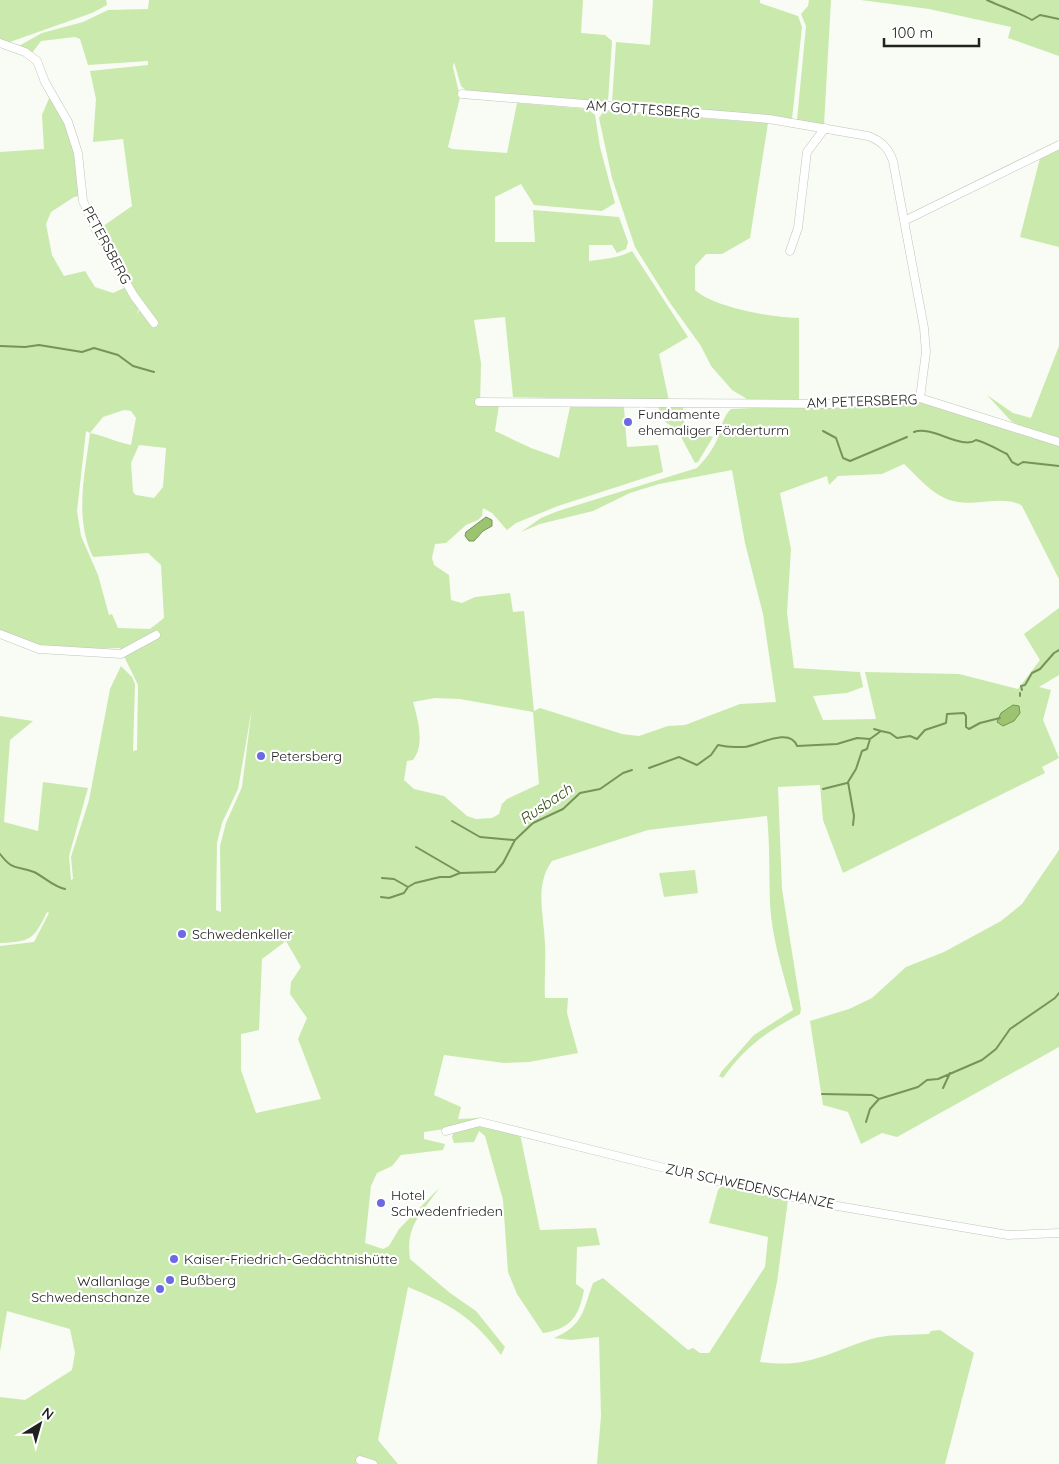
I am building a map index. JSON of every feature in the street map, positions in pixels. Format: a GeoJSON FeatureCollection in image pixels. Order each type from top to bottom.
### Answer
{"type":"FeatureCollection","features":[{"type":"Feature","properties":{"kind":"street","name":"PETERSBERG"},"geometry":{"type":"LineString","coordinates":[[0,43],[25,52],[37,61],[45,82],[68,122],[76,145],[83,201],[97,232],[134,296],[154,323]]}},
{"type":"Feature","properties":{"kind":"street","name":"AM GOTTESBERG"},"geometry":{"type":"LineString","coordinates":[[462,94],[769,119],[868,136],[887,148],[893,160],[926,340],[920,398]]}},
{"type":"Feature","properties":{"kind":"street"},"geometry":{"type":"LineString","coordinates":[[790,251],[798,228],[807,152],[825,128]]}},
{"type":"Feature","properties":{"kind":"street"},"geometry":{"type":"LineString","coordinates":[[904,221],[1059,146]]}},
{"type":"Feature","properties":{"kind":"street","name":"AM PETERSBERG"},"geometry":{"type":"LineString","coordinates":[[478,402],[832,404],[920,398],[1059,442]]}},
{"type":"Feature","properties":{"kind":"street"},"geometry":{"type":"LineString","coordinates":[[0,634],[39,650],[121,654],[156,635]]}},
{"type":"Feature","properties":{"kind":"street","name":"ZUR SCHWEDENSCHANZE"},"geometry":{"type":"LineString","coordinates":[[446,1131],[480,1122],[717,1181],[820,1202],[1008,1235],[1059,1233]]}},
{"type":"Feature","properties":{"kind":"street"},"geometry":{"type":"LineString","coordinates":[[360,1460],[373,1464]]}},
{"type":"Feature","properties":{"kind":"shaded area"},"geometry":{"type":"Polygon","coordinates":[[[0,0],[106,0],[107,5],[92,13],[7,43],[0,41],[0,0]]]}},
{"type":"Feature","properties":{"kind":"shaded area"},"geometry":{"type":"Polygon","coordinates":[[[149,0],[583,0],[581,33],[605,35],[612,41],[608,102],[605,104],[468,92],[461,86],[454,62],[453,67],[460,97],[448,147],[452,149],[507,153],[517,103],[588,109],[595,115],[600,147],[615,203],[602,211],[534,205],[521,184],[495,197],[495,242],[535,242],[533,210],[619,217],[628,242],[626,249],[617,253],[612,245],[589,245],[589,261],[617,257],[632,251],[688,337],[659,354],[669,401],[513,397],[505,317],[474,320],[481,363],[480,405],[499,405],[495,431],[531,448],[559,458],[570,407],[624,407],[627,447],[658,445],[663,472],[558,506],[516,523],[507,530],[492,513],[483,508],[482,516],[478,520],[466,525],[446,543],[435,544],[432,558],[434,565],[449,575],[451,600],[462,603],[475,597],[510,593],[513,612],[524,611],[534,711],[540,708],[622,734],[639,736],[668,726],[685,725],[740,704],[776,702],[763,614],[745,543],[732,470],[659,484],[630,493],[593,511],[540,524],[521,532],[541,518],[558,511],[697,468],[714,446],[724,419],[731,409],[915,401],[1059,445],[1059,579],[1022,506],[1007,501],[970,503],[946,499],[926,486],[904,464],[882,474],[838,476],[829,485],[827,476],[780,493],[791,549],[787,613],[794,668],[860,672],[863,687],[847,693],[813,696],[823,720],[876,719],[865,672],[959,674],[1018,689],[1040,660],[1024,634],[1059,608],[1059,675],[1039,687],[1051,690],[1043,720],[1059,758],[1042,767],[1045,773],[843,873],[823,820],[820,785],[778,787],[782,889],[801,1009],[800,1014],[757,1041],[740,1057],[723,1078],[719,1076],[722,1071],[754,1035],[793,1010],[771,917],[767,816],[648,830],[552,861],[543,880],[541,901],[545,951],[545,998],[568,998],[567,1013],[578,1053],[529,1062],[504,1063],[444,1055],[434,1095],[461,1107],[458,1119],[480,1118],[520,1134],[540,1230],[596,1228],[600,1245],[577,1247],[576,1284],[584,1290],[579,1307],[572,1320],[567,1324],[553,1331],[543,1333],[517,1294],[508,1272],[503,1200],[485,1136],[479,1131],[474,1142],[454,1143],[452,1137],[454,1131],[445,1129],[424,1132],[424,1139],[445,1144],[443,1150],[401,1155],[392,1166],[377,1173],[371,1186],[365,1243],[383,1249],[389,1246],[399,1229],[439,1188],[412,1228],[409,1247],[410,1259],[450,1293],[476,1311],[505,1347],[501,1355],[471,1322],[449,1306],[408,1287],[378,1440],[398,1464],[0,1464],[0,1397],[25,1400],[72,1370],[75,1353],[70,1329],[7,1311],[0,1352],[0,946],[34,942],[49,913],[47,912],[39,928],[30,937],[19,942],[0,943],[0,716],[33,721],[10,740],[4,822],[38,831],[43,782],[88,788],[69,856],[71,880],[73,879],[71,857],[89,800],[110,689],[121,666],[132,677],[135,684],[133,751],[137,750],[138,685],[120,648],[72,650],[39,647],[0,632],[0,152],[44,149],[42,115],[50,96],[63,120],[72,144],[81,196],[74,197],[51,212],[46,224],[52,255],[64,276],[85,271],[95,287],[113,293],[126,287],[139,306],[137,315],[142,304],[99,229],[132,206],[123,139],[93,142],[96,99],[90,71],[148,65],[148,61],[88,65],[80,39],[75,37],[41,41],[32,53],[17,47],[42,33],[83,22],[108,10],[148,9],[149,0]],[[124,410],[103,417],[90,433],[131,445],[136,418],[131,411],[124,410]],[[86,431],[77,511],[81,536],[98,575],[109,615],[112,614],[118,628],[150,629],[164,618],[161,565],[148,553],[93,557],[87,542],[82,511],[82,496],[90,433],[86,431]],[[139,445],[131,463],[133,492],[136,495],[154,498],[163,487],[166,448],[139,445]],[[435,698],[413,702],[420,740],[417,754],[413,760],[407,761],[404,780],[414,789],[444,796],[467,816],[476,819],[492,818],[499,814],[502,804],[507,799],[539,784],[533,712],[460,699],[435,698]],[[252,708],[238,789],[222,823],[217,843],[216,910],[221,912],[220,846],[226,823],[242,787],[252,708]],[[286,941],[262,959],[259,1030],[241,1034],[241,1070],[256,1113],[321,1099],[298,1039],[307,1018],[290,994],[291,982],[301,967],[286,941]]]}},
{"type":"Feature","properties":{"kind":"shaded area"},"geometry":{"type":"Polygon","coordinates":[[[653,0],[760,0],[760,3],[798,16],[802,27],[792,119],[614,105],[612,102],[616,42],[650,45],[653,0]]]}},
{"type":"Feature","properties":{"kind":"shaded area"},"geometry":{"type":"Polygon","coordinates":[[[809,0],[831,0],[824,125],[797,120],[806,26],[801,14],[808,6],[809,0]]]}},
{"type":"Feature","properties":{"kind":"shaded area"},"geometry":{"type":"Polygon","coordinates":[[[861,0],[1059,0],[1059,56],[1008,38],[1011,27],[929,9],[861,0]]]}},
{"type":"Feature","properties":{"kind":"shaded area"},"geometry":{"type":"Polygon","coordinates":[[[603,112],[768,123],[750,238],[722,254],[706,254],[695,266],[695,290],[715,302],[729,306],[759,314],[799,318],[799,401],[747,399],[732,390],[711,366],[701,346],[670,303],[635,247],[612,178],[599,118],[603,112]]]}},
{"type":"Feature","properties":{"kind":"shaded area"},"geometry":{"type":"Polygon","coordinates":[[[1059,149],[1059,247],[1020,237],[1040,158],[1059,149]]]}},
{"type":"Feature","properties":{"kind":"shaded area"},"geometry":{"type":"Polygon","coordinates":[[[1059,346],[1059,438],[1022,427],[1011,421],[987,395],[1013,413],[1031,418],[1059,346]]]}},
{"type":"Feature","properties":{"kind":"shaded area"},"geometry":{"type":"Polygon","coordinates":[[[658,407],[683,407],[684,422],[695,431],[713,437],[698,462],[695,463],[675,428],[665,422],[658,407]]]}},
{"type":"Feature","properties":{"kind":"shaded area"},"geometry":{"type":"Polygon","coordinates":[[[486,517],[492,520],[492,526],[483,531],[474,541],[469,541],[465,536],[466,532],[486,517]]]}},
{"type":"Feature","properties":{"kind":"shaded area"},"geometry":{"type":"Polygon","coordinates":[[[1013,705],[1019,706],[1020,713],[1014,721],[1003,726],[997,722],[1001,713],[1013,705]]]}},
{"type":"Feature","properties":{"kind":"shaded area"},"geometry":{"type":"Polygon","coordinates":[[[1059,850],[1059,1047],[897,1137],[882,1133],[861,1144],[848,1112],[823,1105],[810,1021],[849,1009],[872,998],[906,967],[944,952],[1001,921],[1022,904],[1059,850]]]}},
{"type":"Feature","properties":{"kind":"shaded area"},"geometry":{"type":"Polygon","coordinates":[[[695,870],[698,893],[664,897],[659,873],[695,870]]]}},
{"type":"Feature","properties":{"kind":"shaded area"},"geometry":{"type":"Polygon","coordinates":[[[722,1185],[788,1200],[777,1282],[760,1362],[778,1364],[807,1361],[875,1338],[895,1335],[929,1334],[931,1331],[940,1330],[974,1353],[945,1464],[597,1464],[601,1416],[599,1337],[571,1340],[554,1338],[564,1333],[577,1322],[584,1309],[593,1283],[603,1278],[688,1350],[693,1348],[700,1353],[709,1353],[765,1267],[768,1237],[709,1223],[718,1190],[722,1185]]]}},
{"type":"Feature","properties":{"kind":"waterway"},"geometry":{"type":"LineString","coordinates":[[987,0],[1032,20],[1040,15],[1059,19]]}},
{"type":"Feature","properties":{"kind":"waterway"},"geometry":{"type":"LineString","coordinates":[[0,346],[25,347],[39,345],[82,352],[94,348],[118,355],[133,366],[154,372]]}},
{"type":"Feature","properties":{"kind":"waterway"},"geometry":{"type":"LineString","coordinates":[[823,431],[836,438],[843,458],[850,461],[907,437]]}},
{"type":"Feature","properties":{"kind":"waterway"},"geometry":{"type":"LineString","coordinates":[[914,432],[929,432],[963,442],[980,441],[1007,454],[1012,462],[1018,465],[1023,462],[1059,466]]}},
{"type":"Feature","properties":{"kind":"waterway","name":"Rusbach"},"geometry":{"type":"LineString","coordinates":[[1022,690],[1021,686],[1025,685],[1032,673],[1040,669],[1059,650]]}},
{"type":"Feature","properties":{"kind":"waterway","name":"Rusbach"},"geometry":{"type":"LineString","coordinates":[[649,768],[679,757],[697,765],[711,755],[718,745],[744,747],[781,737],[793,740],[797,746],[837,744],[857,738],[870,739],[881,731],[890,733],[897,738],[910,736],[917,739],[925,730],[946,723],[947,714],[964,713],[966,716],[966,727],[969,729],[980,723],[1000,718]]}},
{"type":"Feature","properties":{"kind":"waterway","name":"Rusbach"},"geometry":{"type":"LineString","coordinates":[[874,729],[881,731]]}},
{"type":"Feature","properties":{"kind":"waterway","name":"Rusbach"},"geometry":{"type":"LineString","coordinates":[[853,825],[854,816],[848,782],[856,769],[862,751],[867,749],[870,739]]}},
{"type":"Feature","properties":{"kind":"waterway","name":"Rusbach"},"geometry":{"type":"LineString","coordinates":[[381,897],[389,898],[404,893],[408,887],[415,883],[440,877],[450,877],[460,873],[495,872],[503,863],[515,840],[533,823],[563,809],[580,793],[600,789],[623,773],[632,770]]}},
{"type":"Feature","properties":{"kind":"waterway","name":"Rusbach"},"geometry":{"type":"LineString","coordinates":[[823,789],[847,783]]}},
{"type":"Feature","properties":{"kind":"waterway","name":"Rusbach"},"geometry":{"type":"LineString","coordinates":[[452,821],[480,837],[514,840]]}},
{"type":"Feature","properties":{"kind":"waterway","name":"Rusbach"},"geometry":{"type":"LineString","coordinates":[[416,847],[459,872]]}},
{"type":"Feature","properties":{"kind":"waterway"},"geometry":{"type":"LineString","coordinates":[[0,854],[12,866],[34,872],[60,888],[65,889]]}},
{"type":"Feature","properties":{"kind":"waterway","name":"Rusbach"},"geometry":{"type":"LineString","coordinates":[[382,878],[394,879],[408,887]]}},
{"type":"Feature","properties":{"kind":"waterway"},"geometry":{"type":"LineString","coordinates":[[822,1094],[872,1095],[879,1099],[918,1087],[927,1080],[938,1079],[982,1060],[996,1049],[1010,1029],[1055,998],[1059,993]]}},
{"type":"Feature","properties":{"kind":"waterway"},"geometry":{"type":"LineString","coordinates":[[943,1088],[950,1073]]}},
{"type":"Feature","properties":{"kind":"waterway"},"geometry":{"type":"LineString","coordinates":[[866,1122],[870,1109],[879,1099]]}},
{"type":"Feature","properties":{"kind":"place","name":"Fundamente ehemaliger Förderturm"},"geometry":{"type":"Point","coordinates":[628,422]}},
{"type":"Feature","properties":{"kind":"place","name":"Petersberg"},"geometry":{"type":"Point","coordinates":[261,756]}},
{"type":"Feature","properties":{"kind":"place","name":"Schwedenkeller"},"geometry":{"type":"Point","coordinates":[182,934]}},
{"type":"Feature","properties":{"kind":"place","name":"Hotel Schwedenfrieden"},"geometry":{"type":"Point","coordinates":[381,1203]}},
{"type":"Feature","properties":{"kind":"place","name":"Kaiser-Friedrich-Gedächtnishütte"},"geometry":{"type":"Point","coordinates":[174,1259]}},
{"type":"Feature","properties":{"kind":"place","name":"Bußberg"},"geometry":{"type":"Point","coordinates":[170,1280]}},
{"type":"Feature","properties":{"kind":"place","name":"Wallanlage Schwedenschanze"},"geometry":{"type":"Point","coordinates":[160,1289]}}]}
